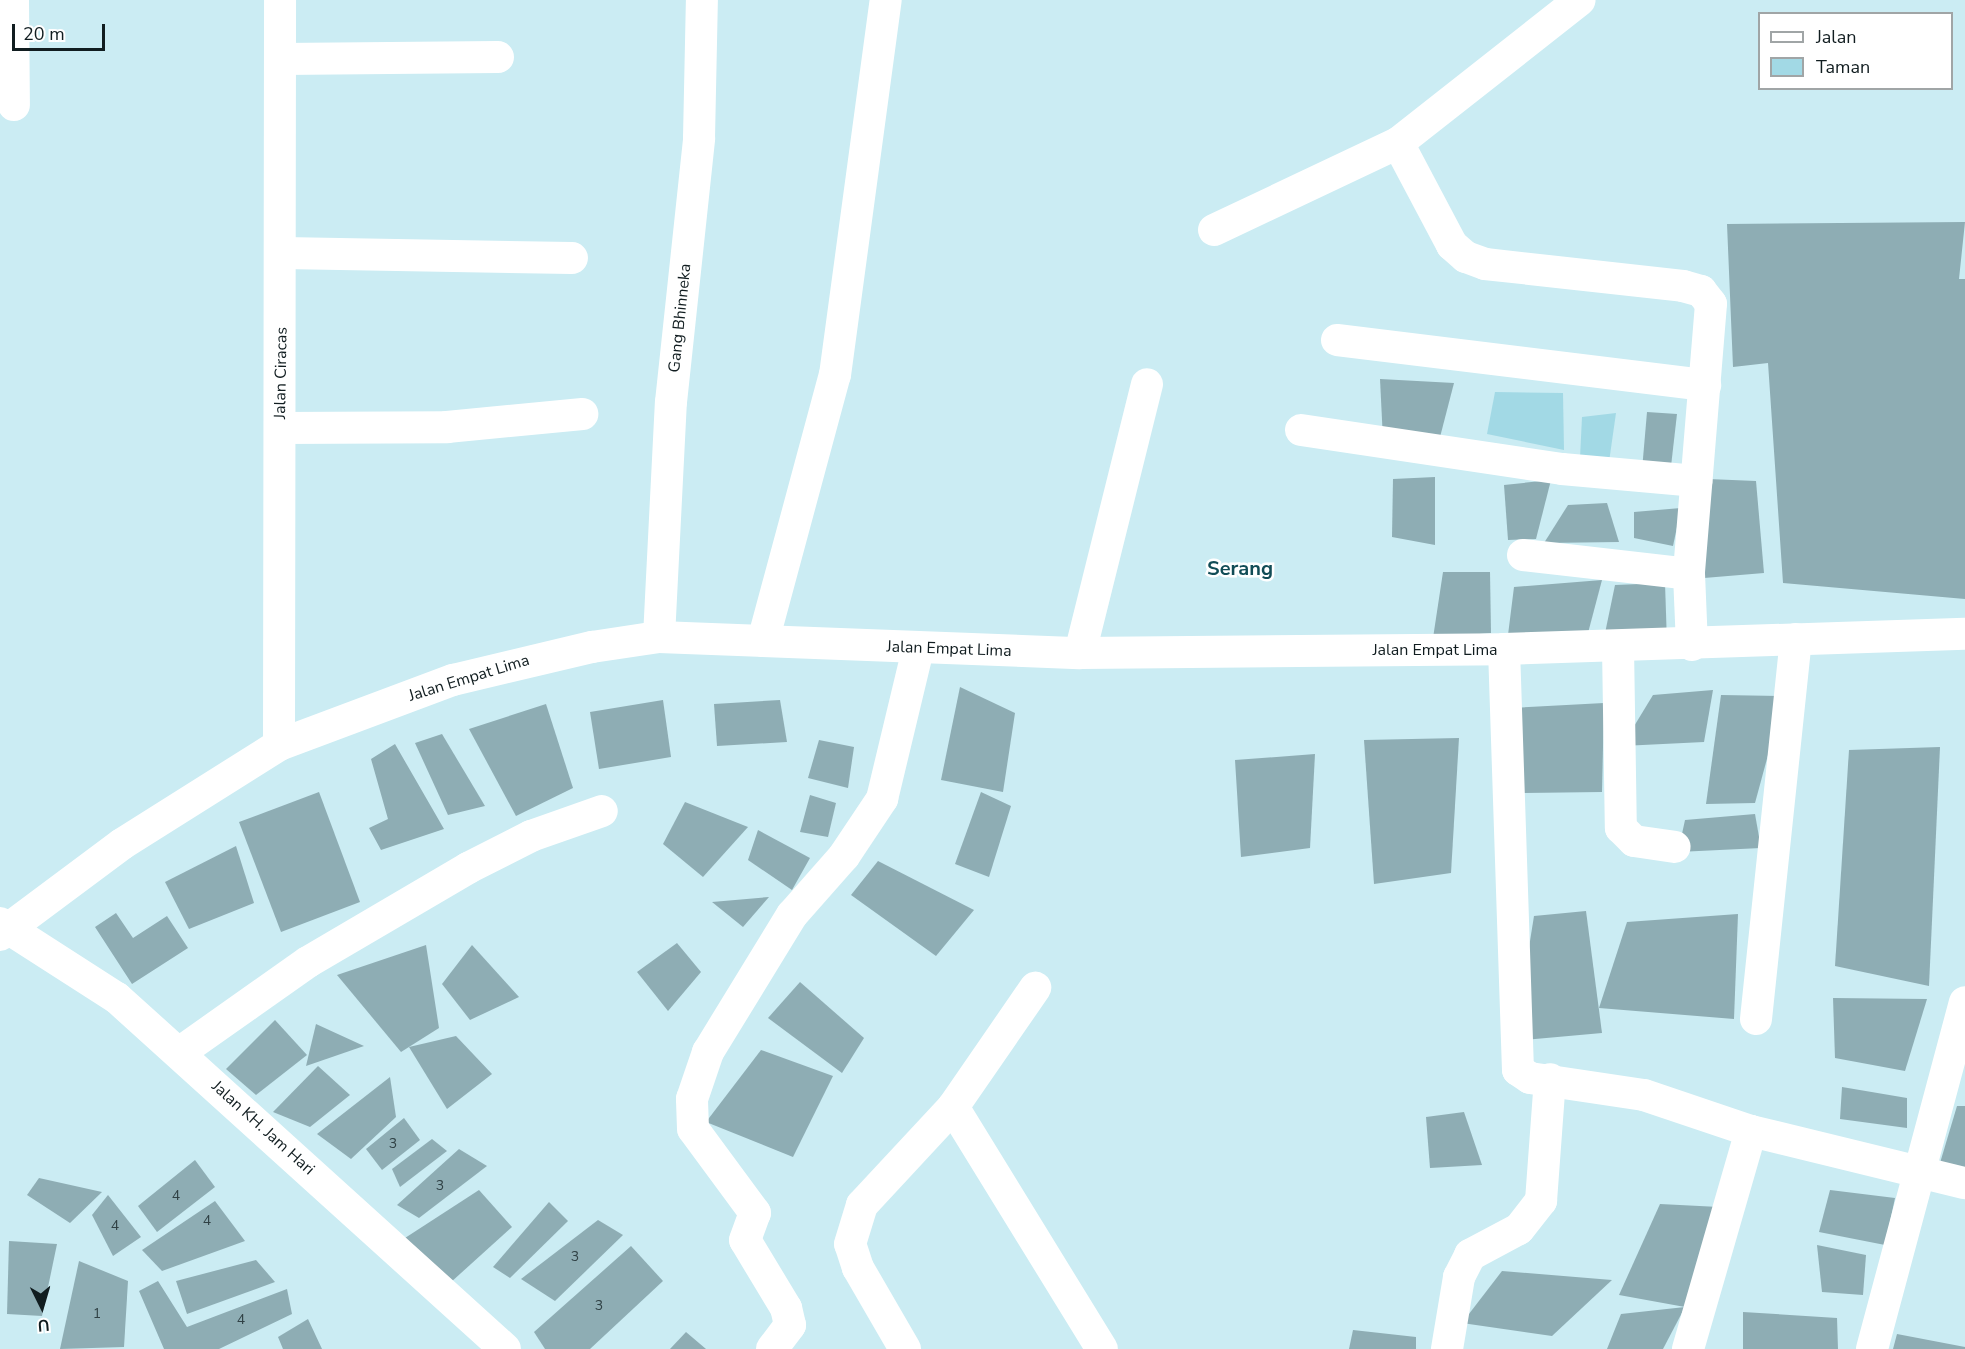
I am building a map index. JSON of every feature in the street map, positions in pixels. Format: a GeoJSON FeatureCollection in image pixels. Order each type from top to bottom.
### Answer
{"type":"FeatureCollection","features":[{"type":"Feature","properties":{"kind":"street"},"geometry":{"type":"LineString","coordinates":[[13,0],[14,105]]}},
{"type":"Feature","properties":{"kind":"street","name":"Jalan Ciracas"},"geometry":{"type":"LineString","coordinates":[[279,745],[283,253],[280,0]]}},
{"type":"Feature","properties":{"kind":"street","name":"Gang Bhinneka"},"geometry":{"type":"LineString","coordinates":[[659,637],[670,402],[699,138],[702,0]]}},
{"type":"Feature","properties":{"kind":"street"},"geometry":{"type":"LineString","coordinates":[[763,640],[835,375],[886,0]]}},
{"type":"Feature","properties":{"kind":"street"},"geometry":{"type":"LineString","coordinates":[[1214,230],[1398,143],[1580,0]]}},
{"type":"Feature","properties":{"kind":"street"},"geometry":{"type":"LineString","coordinates":[[282,59],[498,57]]}},
{"type":"Feature","properties":{"kind":"street"},"geometry":{"type":"LineString","coordinates":[[1398,143],[1452,245],[1466,257],[1485,264],[1701,291],[1711,304],[1689,574],[1692,645]]}},
{"type":"Feature","properties":{"kind":"street"},"geometry":{"type":"LineString","coordinates":[[283,253],[572,258]]}},
{"type":"Feature","properties":{"kind":"street"},"geometry":{"type":"LineString","coordinates":[[1337,340],[1705,386]]}},
{"type":"Feature","properties":{"kind":"street"},"geometry":{"type":"LineString","coordinates":[[1080,653],[1147,384]]}},
{"type":"Feature","properties":{"kind":"street"},"geometry":{"type":"LineString","coordinates":[[280,428],[447,427],[582,414]]}},
{"type":"Feature","properties":{"kind":"street"},"geometry":{"type":"LineString","coordinates":[[1301,430],[1562,469],[1696,481]]}},
{"type":"Feature","properties":{"kind":"street"},"geometry":{"type":"LineString","coordinates":[[1524,555],[1689,574]]}},
{"type":"Feature","properties":{"kind":"street","name":"Jalan Empat Lima"},"geometry":{"type":"LineString","coordinates":[[2,928],[122,844],[279,745],[453,680],[527,658],[659,637],[763,640],[918,649],[1080,653],[1618,647],[1965,634]]}},
{"type":"Feature","properties":{"kind":"street"},"geometry":{"type":"LineString","coordinates":[[1756,1019],[1796,639]]}},
{"type":"Feature","properties":{"kind":"street"},"geometry":{"type":"LineString","coordinates":[[1618,647],[1621,828],[1634,841],[1675,847]]}},
{"type":"Feature","properties":{"kind":"street"},"geometry":{"type":"LineString","coordinates":[[771,1349],[790,1325],[786,1308],[745,1240],[755,1213],[693,1129],[692,1099],[708,1052],[792,915],[844,856],[882,799],[918,649]]}},
{"type":"Feature","properties":{"kind":"street"},"geometry":{"type":"LineString","coordinates":[[1504,649],[1514,1048],[1518,1070],[1530,1078],[1550,1079],[1644,1095],[1751,1131],[1965,1183]]}},
{"type":"Feature","properties":{"kind":"street"},"geometry":{"type":"LineString","coordinates":[[180,1053],[308,962],[468,868],[531,836],[602,811]]}},
{"type":"Feature","properties":{"kind":"street","name":"Jalan KH. Jam Hari"},"geometry":{"type":"LineString","coordinates":[[2,928],[117,998],[505,1349]]}},
{"type":"Feature","properties":{"kind":"street"},"geometry":{"type":"LineString","coordinates":[[905,1349],[858,1268],[850,1244],[862,1205],[953,1107],[1035,988]]}},
{"type":"Feature","properties":{"kind":"street"},"geometry":{"type":"LineString","coordinates":[[1872,1349],[1965,1002]]}},
{"type":"Feature","properties":{"kind":"street"},"geometry":{"type":"LineString","coordinates":[[1447,1349],[1459,1278],[1470,1255],[1519,1229],[1541,1201],[1550,1079]]}},
{"type":"Feature","properties":{"kind":"street"},"geometry":{"type":"LineString","coordinates":[[953,1107],[1102,1349]]}},
{"type":"Feature","properties":{"kind":"street"},"geometry":{"type":"LineString","coordinates":[[1689,1349],[1751,1131]]}},
{"type":"Feature","properties":{"kind":"green space"},"geometry":{"type":"Polygon","coordinates":[[[1495,392],[1563,393],[1564,450],[1487,434],[1495,392]]]}},
{"type":"Feature","properties":{"kind":"green space"},"geometry":{"type":"Polygon","coordinates":[[[1616,413],[1609,462],[1580,458],[1582,417],[1616,413]]]}},
{"type":"Feature","properties":{"kind":"building"},"geometry":{"type":"Polygon","coordinates":[[[1965,222],[1959,279],[1965,279],[1965,599],[1783,583],[1768,363],[1733,367],[1727,224],[1965,222]]]}},
{"type":"Feature","properties":{"kind":"building"},"geometry":{"type":"Polygon","coordinates":[[[1380,379],[1454,383],[1439,441],[1383,440],[1380,379]]]}},
{"type":"Feature","properties":{"kind":"building"},"geometry":{"type":"Polygon","coordinates":[[[1647,412],[1677,414],[1670,475],[1642,470],[1647,412]]]}},
{"type":"Feature","properties":{"kind":"building"},"geometry":{"type":"Polygon","coordinates":[[[1435,477],[1435,545],[1392,537],[1393,479],[1435,477]]]}},
{"type":"Feature","properties":{"kind":"building"},"geometry":{"type":"Polygon","coordinates":[[[1708,479],[1756,481],[1764,573],[1704,578],[1708,479]]]}},
{"type":"Feature","properties":{"kind":"building"},"geometry":{"type":"Polygon","coordinates":[[[1551,480],[1536,539],[1508,540],[1504,485],[1551,480]]]}},
{"type":"Feature","properties":{"kind":"building"},"geometry":{"type":"Polygon","coordinates":[[[1607,503],[1619,542],[1544,543],[1568,505],[1607,503]]]}},
{"type":"Feature","properties":{"kind":"building"},"geometry":{"type":"Polygon","coordinates":[[[1681,508],[1673,546],[1634,538],[1634,512],[1681,508]]]}},
{"type":"Feature","properties":{"kind":"building"},"geometry":{"type":"Polygon","coordinates":[[[1443,572],[1490,572],[1491,633],[1433,638],[1443,572]]]}},
{"type":"Feature","properties":{"kind":"building"},"geometry":{"type":"Polygon","coordinates":[[[1602,580],[1588,633],[1508,635],[1514,587],[1602,580]]]}},
{"type":"Feature","properties":{"kind":"building"},"geometry":{"type":"Polygon","coordinates":[[[1665,583],[1667,643],[1604,638],[1615,585],[1665,583]]]}},
{"type":"Feature","properties":{"kind":"building"},"geometry":{"type":"Polygon","coordinates":[[[960,687],[1015,713],[1003,792],[941,780],[960,687]]]}},
{"type":"Feature","properties":{"kind":"building"},"geometry":{"type":"Polygon","coordinates":[[[1713,690],[1704,742],[1622,746],[1653,695],[1713,690]]]}},
{"type":"Feature","properties":{"kind":"building"},"geometry":{"type":"Polygon","coordinates":[[[1721,695],[1784,696],[1755,803],[1706,804],[1721,695]]]}},
{"type":"Feature","properties":{"kind":"building"},"geometry":{"type":"Polygon","coordinates":[[[663,700],[671,757],[599,769],[590,712],[663,700]]]}},
{"type":"Feature","properties":{"kind":"building"},"geometry":{"type":"Polygon","coordinates":[[[780,700],[787,742],[717,746],[714,704],[780,700]]]}},
{"type":"Feature","properties":{"kind":"building"},"geometry":{"type":"Polygon","coordinates":[[[1604,703],[1602,792],[1516,793],[1512,708],[1604,703]]]}},
{"type":"Feature","properties":{"kind":"building"},"geometry":{"type":"Polygon","coordinates":[[[546,704],[573,788],[516,816],[469,729],[546,704]]]}},
{"type":"Feature","properties":{"kind":"building"},"geometry":{"type":"Polygon","coordinates":[[[442,734],[485,806],[448,815],[415,743],[442,734]]]}},
{"type":"Feature","properties":{"kind":"building"},"geometry":{"type":"Polygon","coordinates":[[[1459,738],[1451,873],[1374,884],[1364,740],[1459,738]]]}},
{"type":"Feature","properties":{"kind":"building"},"geometry":{"type":"Polygon","coordinates":[[[819,740],[854,747],[848,788],[808,778],[819,740]]]}},
{"type":"Feature","properties":{"kind":"building"},"geometry":{"type":"Polygon","coordinates":[[[395,744],[444,829],[381,850],[369,828],[388,819],[371,759],[395,744]]]}},
{"type":"Feature","properties":{"kind":"building"},"geometry":{"type":"Polygon","coordinates":[[[1940,747],[1929,986],[1835,966],[1849,750],[1940,747]]]}},
{"type":"Feature","properties":{"kind":"building"},"geometry":{"type":"Polygon","coordinates":[[[1315,754],[1310,848],[1241,857],[1235,760],[1315,754]]]}},
{"type":"Feature","properties":{"kind":"building"},"geometry":{"type":"Polygon","coordinates":[[[319,792],[360,902],[281,932],[239,822],[319,792]]]}},
{"type":"Feature","properties":{"kind":"building"},"geometry":{"type":"Polygon","coordinates":[[[981,792],[1011,806],[989,877],[955,864],[981,792]]]}},
{"type":"Feature","properties":{"kind":"building"},"geometry":{"type":"Polygon","coordinates":[[[810,795],[836,803],[828,837],[800,832],[810,795]]]}},
{"type":"Feature","properties":{"kind":"building"},"geometry":{"type":"Polygon","coordinates":[[[685,802],[748,827],[703,877],[663,844],[685,802]]]}},
{"type":"Feature","properties":{"kind":"building"},"geometry":{"type":"Polygon","coordinates":[[[1755,814],[1761,848],[1678,852],[1685,820],[1755,814]]]}},
{"type":"Feature","properties":{"kind":"building"},"geometry":{"type":"Polygon","coordinates":[[[758,830],[810,858],[792,890],[748,860],[758,830]]]}},
{"type":"Feature","properties":{"kind":"building"},"geometry":{"type":"Polygon","coordinates":[[[236,846],[254,903],[189,929],[165,882],[236,846]]]}},
{"type":"Feature","properties":{"kind":"building"},"geometry":{"type":"Polygon","coordinates":[[[878,861],[974,910],[936,956],[851,895],[878,861]]]}},
{"type":"Feature","properties":{"kind":"building"},"geometry":{"type":"Polygon","coordinates":[[[769,897],[743,927],[712,902],[769,897]]]}},
{"type":"Feature","properties":{"kind":"building"},"geometry":{"type":"Polygon","coordinates":[[[1586,911],[1602,1033],[1514,1041],[1534,916],[1586,911]]]}},
{"type":"Feature","properties":{"kind":"building"},"geometry":{"type":"Polygon","coordinates":[[[116,913],[133,938],[167,916],[188,948],[132,984],[95,927],[116,913]]]}},
{"type":"Feature","properties":{"kind":"building"},"geometry":{"type":"Polygon","coordinates":[[[1738,914],[1734,1019],[1599,1008],[1627,922],[1738,914]]]}},
{"type":"Feature","properties":{"kind":"building"},"geometry":{"type":"Polygon","coordinates":[[[677,943],[701,972],[668,1011],[637,972],[677,943]]]}},
{"type":"Feature","properties":{"kind":"building"},"geometry":{"type":"Polygon","coordinates":[[[426,945],[439,1028],[401,1052],[337,975],[426,945]]]}},
{"type":"Feature","properties":{"kind":"building"},"geometry":{"type":"Polygon","coordinates":[[[472,945],[519,997],[470,1020],[442,984],[472,945]]]}},
{"type":"Feature","properties":{"kind":"building"},"geometry":{"type":"Polygon","coordinates":[[[800,982],[864,1038],[842,1073],[768,1018],[800,982]]]}},
{"type":"Feature","properties":{"kind":"building"},"geometry":{"type":"Polygon","coordinates":[[[1833,998],[1927,999],[1905,1071],[1835,1058],[1833,998]]]}},
{"type":"Feature","properties":{"kind":"building"},"geometry":{"type":"Polygon","coordinates":[[[275,1020],[307,1055],[256,1095],[226,1069],[275,1020]]]}},
{"type":"Feature","properties":{"kind":"building"},"geometry":{"type":"Polygon","coordinates":[[[316,1024],[364,1046],[306,1066],[316,1024]]]}},
{"type":"Feature","properties":{"kind":"building"},"geometry":{"type":"Polygon","coordinates":[[[456,1036],[492,1074],[447,1109],[409,1047],[456,1036]]]}},
{"type":"Feature","properties":{"kind":"building"},"geometry":{"type":"Polygon","coordinates":[[[761,1050],[833,1076],[793,1157],[706,1122],[761,1050]]]}},
{"type":"Feature","properties":{"kind":"building"},"geometry":{"type":"Polygon","coordinates":[[[318,1066],[350,1095],[310,1127],[273,1112],[318,1066]]]}},
{"type":"Feature","properties":{"kind":"building"},"geometry":{"type":"Polygon","coordinates":[[[390,1077],[396,1117],[351,1159],[317,1134],[390,1077]]]}},
{"type":"Feature","properties":{"kind":"building"},"geometry":{"type":"Polygon","coordinates":[[[1842,1087],[1907,1098],[1907,1128],[1840,1119],[1842,1087]]]}},
{"type":"Feature","properties":{"kind":"building"},"geometry":{"type":"Polygon","coordinates":[[[1957,1106],[1965,1106],[1965,1172],[1940,1163],[1957,1106]]]}},
{"type":"Feature","properties":{"kind":"building"},"geometry":{"type":"Polygon","coordinates":[[[1464,1112],[1482,1165],[1430,1168],[1426,1117],[1464,1112]]]}},
{"type":"Feature","properties":{"kind":"building"},"geometry":{"type":"Polygon","coordinates":[[[404,1118],[420,1140],[382,1170],[366,1149],[404,1118]]]}},
{"type":"Feature","properties":{"kind":"building"},"geometry":{"type":"Polygon","coordinates":[[[432,1139],[447,1151],[400,1187],[392,1169],[432,1139]]]}},
{"type":"Feature","properties":{"kind":"building"},"geometry":{"type":"Polygon","coordinates":[[[459,1149],[487,1166],[419,1218],[397,1205],[459,1149]]]}},
{"type":"Feature","properties":{"kind":"building"},"geometry":{"type":"Polygon","coordinates":[[[195,1160],[215,1187],[157,1232],[138,1206],[195,1160]]]}},
{"type":"Feature","properties":{"kind":"building"},"geometry":{"type":"Polygon","coordinates":[[[39,1178],[102,1192],[70,1223],[27,1195],[39,1178]]]}},
{"type":"Feature","properties":{"kind":"building"},"geometry":{"type":"Polygon","coordinates":[[[479,1190],[512,1227],[450,1283],[405,1238],[479,1190]]]}},
{"type":"Feature","properties":{"kind":"building"},"geometry":{"type":"Polygon","coordinates":[[[1830,1190],[1895,1198],[1885,1245],[1819,1232],[1830,1190]]]}},
{"type":"Feature","properties":{"kind":"building"},"geometry":{"type":"Polygon","coordinates":[[[108,1195],[141,1237],[113,1256],[92,1215],[108,1195]]]}},
{"type":"Feature","properties":{"kind":"building"},"geometry":{"type":"Polygon","coordinates":[[[215,1201],[245,1241],[162,1271],[142,1250],[215,1201]]]}},
{"type":"Feature","properties":{"kind":"building"},"geometry":{"type":"Polygon","coordinates":[[[549,1202],[568,1221],[510,1278],[493,1267],[549,1202]]]}},
{"type":"Feature","properties":{"kind":"building"},"geometry":{"type":"Polygon","coordinates":[[[1660,1204],[1719,1207],[1685,1307],[1619,1295],[1660,1204]]]}},
{"type":"Feature","properties":{"kind":"building"},"geometry":{"type":"Polygon","coordinates":[[[598,1220],[623,1235],[555,1301],[521,1279],[598,1220]]]}},
{"type":"Feature","properties":{"kind":"building"},"geometry":{"type":"Polygon","coordinates":[[[9,1241],[57,1244],[42,1316],[7,1314],[9,1241]]]}},
{"type":"Feature","properties":{"kind":"building"},"geometry":{"type":"Polygon","coordinates":[[[1817,1245],[1866,1255],[1863,1295],[1822,1292],[1817,1245]]]}},
{"type":"Feature","properties":{"kind":"building"},"geometry":{"type":"Polygon","coordinates":[[[631,1246],[663,1281],[590,1349],[545,1349],[534,1332],[631,1246]]]}},
{"type":"Feature","properties":{"kind":"building"},"geometry":{"type":"Polygon","coordinates":[[[256,1260],[275,1282],[187,1314],[176,1281],[256,1260]]]}},
{"type":"Feature","properties":{"kind":"building"},"geometry":{"type":"Polygon","coordinates":[[[79,1261],[128,1281],[124,1347],[60,1349],[79,1261]]]}},
{"type":"Feature","properties":{"kind":"building"},"geometry":{"type":"Polygon","coordinates":[[[1502,1271],[1612,1280],[1552,1336],[1462,1323],[1502,1271]]]}},
{"type":"Feature","properties":{"kind":"building"},"geometry":{"type":"Polygon","coordinates":[[[158,1281],[187,1327],[287,1289],[292,1314],[219,1349],[164,1349],[139,1291],[158,1281]]]}},
{"type":"Feature","properties":{"kind":"building"},"geometry":{"type":"Polygon","coordinates":[[[1685,1307],[1663,1349],[1607,1349],[1621,1314],[1685,1307]]]}},
{"type":"Feature","properties":{"kind":"building"},"geometry":{"type":"Polygon","coordinates":[[[1743,1312],[1837,1318],[1838,1349],[1743,1349],[1743,1312]]]}},
{"type":"Feature","properties":{"kind":"building"},"geometry":{"type":"Polygon","coordinates":[[[308,1319],[322,1349],[283,1349],[278,1337],[308,1319]]]}},
{"type":"Feature","properties":{"kind":"building"},"geometry":{"type":"Polygon","coordinates":[[[1353,1330],[1416,1337],[1416,1349],[1349,1349],[1353,1330]]]}},
{"type":"Feature","properties":{"kind":"building"},"geometry":{"type":"Polygon","coordinates":[[[686,1332],[706,1349],[670,1349],[686,1332]]]}},
{"type":"Feature","properties":{"kind":"building"},"geometry":{"type":"Polygon","coordinates":[[[1897,1334],[1965,1347],[1965,1349],[1893,1349],[1897,1334]]]}},
{"type":"Feature","properties":{"kind":"district","name":"Serang"},"geometry":{"type":"Point","coordinates":[1240,568]}}]}
